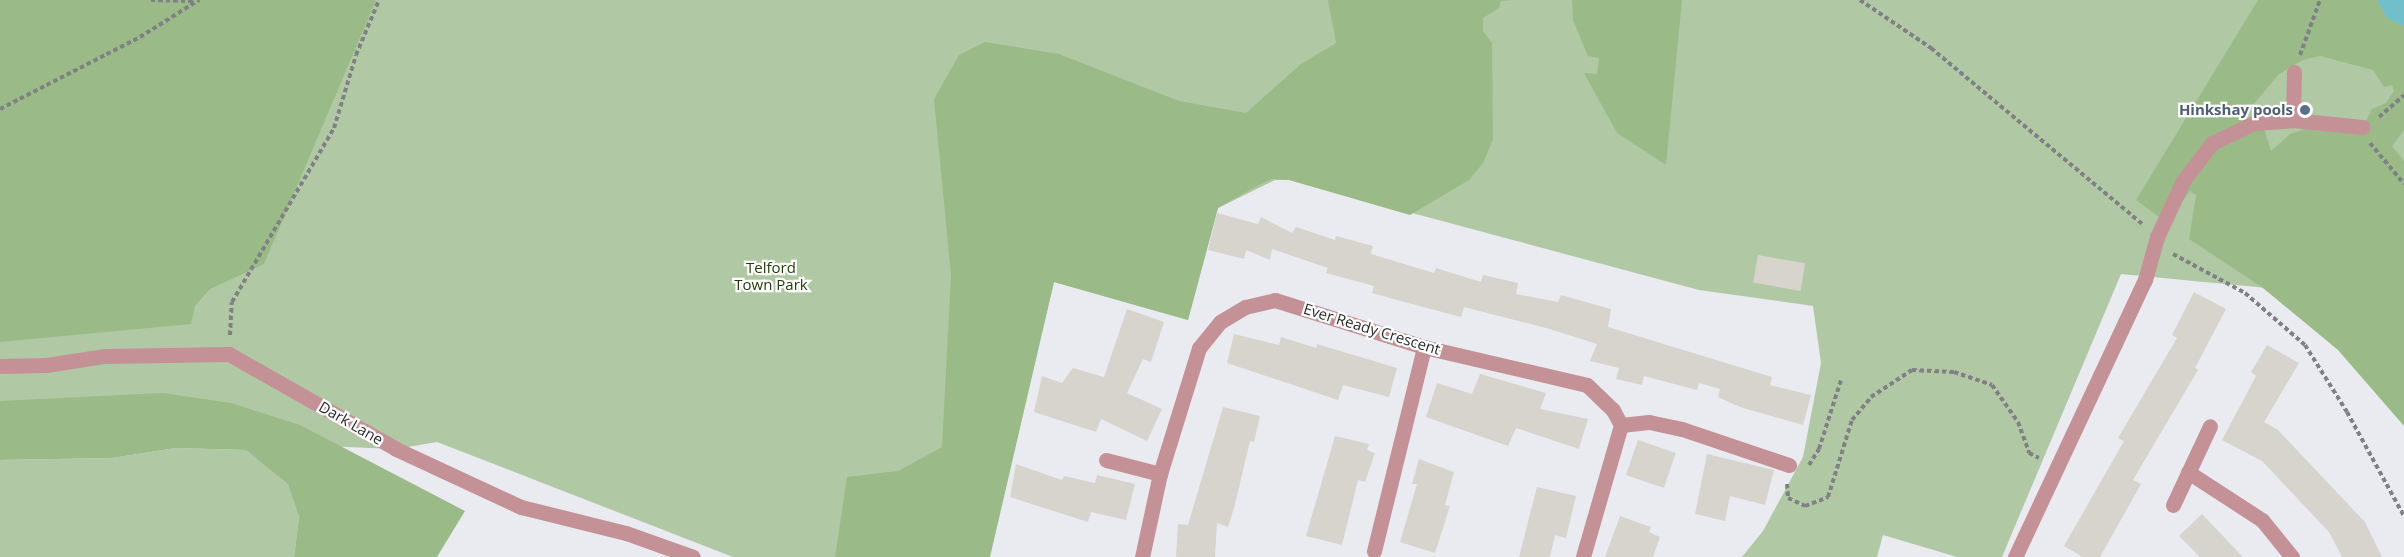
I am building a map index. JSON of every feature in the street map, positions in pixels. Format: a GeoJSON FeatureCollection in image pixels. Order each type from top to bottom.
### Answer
{"type":"FeatureCollection","features":[{"type":"Feature","properties":{"kind":"street"},"geometry":{"type":"LineString","coordinates":[[2294,72],[2294,120]]}},
{"type":"Feature","properties":{"kind":"street"},"geometry":{"type":"LineString","coordinates":[[2015,557],[2056,465],[2145,280],[2157,237],[2183,181],[2212,143],[2254,123],[2294,120],[2362,127]]}},
{"type":"Feature","properties":{"kind":"street","name":"Ever Ready Crescent"},"geometry":{"type":"LineString","coordinates":[[1142,557],[1160,474],[1199,348],[1220,321],[1245,307],[1275,300],[1425,347],[1587,385],[1613,410],[1621,424]]}},
{"type":"Feature","properties":{"kind":"street"},"geometry":{"type":"LineString","coordinates":[[1374,551],[1425,347]]}},
{"type":"Feature","properties":{"kind":"street"},"geometry":{"type":"LineString","coordinates":[[0,366],[46,364],[105,356],[229,354]]}},
{"type":"Feature","properties":{"kind":"street","name":"Dark Lane"},"geometry":{"type":"LineString","coordinates":[[229,354],[396,449],[521,507],[626,533],[693,557]]}},
{"type":"Feature","properties":{"kind":"street"},"geometry":{"type":"LineString","coordinates":[[1583,557],[1621,424],[1648,422],[1682,429],[1789,465]]}},
{"type":"Feature","properties":{"kind":"street"},"geometry":{"type":"LineString","coordinates":[[2173,505],[2210,426]]}},
{"type":"Feature","properties":{"kind":"street"},"geometry":{"type":"LineString","coordinates":[[1106,460],[1160,474]]}},
{"type":"Feature","properties":{"kind":"street"},"geometry":{"type":"LineString","coordinates":[[2188,472],[2262,520],[2292,557]]}},
{"type":"Feature","properties":{"kind":"path"},"geometry":{"type":"LineString","coordinates":[[151,0],[198,1]]}},
{"type":"Feature","properties":{"kind":"path"},"geometry":{"type":"LineString","coordinates":[[229,354],[232,302],[334,128],[356,55],[379,0]]}},
{"type":"Feature","properties":{"kind":"path"},"geometry":{"type":"LineString","coordinates":[[2294,72],[2320,0]]}},
{"type":"Feature","properties":{"kind":"path"},"geometry":{"type":"LineString","coordinates":[[0,109],[140,37],[198,1]]}},
{"type":"Feature","properties":{"kind":"path"},"geometry":{"type":"LineString","coordinates":[[2404,95],[2362,127],[2372,148],[2404,184]]}},
{"type":"Feature","properties":{"kind":"path"},"geometry":{"type":"LineString","coordinates":[[1840,380],[1813,463],[1802,468],[1789,465],[1788,498],[1805,506],[1828,497],[1852,420],[1871,397],[1912,370],[1954,372],[1992,385],[2018,422],[2029,453],[2056,465]]}},
{"type":"Feature","properties":{"kind":"green space","name":"Telford Town Park"},"geometry":{"type":"Polygon","coordinates":[[[0,0],[2404,0],[2404,301],[2121,274],[2002,557],[1957,557],[1883,535],[1877,557],[1742,557],[1763,531],[1803,457],[1821,363],[1813,306],[1699,290],[1289,180],[1275,180],[1218,208],[1188,320],[1054,282],[988,557],[733,557],[437,442],[396,449],[0,433],[0,0]]]}},
{"type":"Feature","properties":{"kind":"green space"},"geometry":{"type":"Polygon","coordinates":[[[0,0],[376,0],[264,264],[210,289],[195,306],[191,324],[0,342],[0,0]]]}},
{"type":"Feature","properties":{"kind":"green space"},"geometry":{"type":"Polygon","coordinates":[[[1328,0],[1513,0],[1501,1],[1499,8],[1483,18],[1483,31],[1492,43],[1493,139],[1483,163],[1469,180],[1410,215],[1289,180],[1272,179],[1257,186],[1218,208],[1188,320],[1054,282],[990,557],[835,557],[847,477],[898,471],[942,447],[951,275],[934,99],[959,55],[985,42],[1059,54],[1179,101],[1246,113],[1301,64],[1336,43],[1328,0]]]}},
{"type":"Feature","properties":{"kind":"green space"},"geometry":{"type":"Polygon","coordinates":[[[1572,0],[1682,0],[1666,165],[1617,133],[1584,73],[1597,74],[1599,58],[1588,56],[1573,20],[1572,0]]]}},
{"type":"Feature","properties":{"kind":"green space"},"geometry":{"type":"Polygon","coordinates":[[[2258,0],[2377,0],[2387,18],[2404,26],[2404,130],[2392,146],[2404,161],[2404,426],[2338,350],[2263,288],[2189,239],[2196,195],[2190,191],[2167,223],[2136,200],[2258,0]],[[2320,56],[2303,60],[2278,75],[2244,116],[2264,128],[2271,151],[2290,134],[2322,123],[2363,127],[2372,109],[2386,103],[2394,91],[2392,85],[2384,87],[2373,70],[2320,56]]]}},
{"type":"Feature","properties":{"kind":"green space"},"geometry":{"type":"Polygon","coordinates":[[[163,393],[231,403],[300,425],[465,511],[437,557],[294,557],[299,517],[288,484],[246,450],[176,448],[112,458],[0,460],[0,401],[163,393]]]}},
{"type":"Feature","properties":{"kind":"green space"},"geometry":{"type":"Polygon","coordinates":[[[176,448],[246,450],[288,483],[299,517],[294,557],[0,557],[0,460],[112,458],[176,448]]]}},
{"type":"Feature","properties":{"kind":"water"},"geometry":{"type":"Polygon","coordinates":[[[2377,0],[2404,0],[2404,26],[2387,18],[2377,0]]]}},
{"type":"Feature","properties":{"kind":"building"},"geometry":{"type":"Polygon","coordinates":[[[1217,213],[1258,224],[1261,217],[1292,233],[1296,227],[1335,240],[1336,236],[1373,246],[1371,254],[1434,273],[1436,268],[1481,282],[1483,275],[1518,283],[1516,294],[1558,302],[1561,295],[1611,309],[1608,327],[1772,377],[1770,385],[1811,395],[1803,425],[1740,407],[1718,397],[1720,389],[1699,383],[1697,390],[1644,376],[1642,385],[1616,379],[1619,368],[1590,361],[1597,344],[1546,328],[1464,307],[1461,317],[1372,293],[1374,286],[1326,273],[1328,268],[1272,249],[1270,260],[1246,250],[1244,259],[1208,250],[1217,213]]]}},
{"type":"Feature","properties":{"kind":"building"},"geometry":{"type":"Polygon","coordinates":[[[1758,255],[1805,263],[1800,291],[1753,283],[1758,255]]]}},
{"type":"Feature","properties":{"kind":"building"},"geometry":{"type":"Polygon","coordinates":[[[2194,292],[2226,309],[2195,368],[2198,370],[2133,480],[2141,484],[2100,557],[2083,557],[2064,546],[2124,441],[2118,438],[2177,338],[2172,335],[2194,292]]]}},
{"type":"Feature","properties":{"kind":"building"},"geometry":{"type":"Polygon","coordinates":[[[1127,309],[1164,322],[1151,362],[1143,359],[1127,393],[1162,409],[1147,441],[1101,419],[1096,432],[1034,412],[1042,376],[1062,383],[1073,368],[1104,377],[1127,309]]]}},
{"type":"Feature","properties":{"kind":"building"},"geometry":{"type":"Polygon","coordinates":[[[1234,334],[1279,345],[1281,337],[1316,348],[1317,344],[1397,368],[1389,397],[1343,385],[1338,400],[1227,363],[1234,334]]]}},
{"type":"Feature","properties":{"kind":"building"},"geometry":{"type":"Polygon","coordinates":[[[2267,345],[2299,363],[2264,422],[2278,430],[2365,522],[2382,557],[2342,557],[2329,532],[2262,461],[2222,440],[2256,376],[2251,372],[2267,345]]]}},
{"type":"Feature","properties":{"kind":"building"},"geometry":{"type":"Polygon","coordinates":[[[1480,374],[1546,393],[1540,409],[1588,419],[1579,449],[1516,428],[1508,446],[1426,417],[1437,383],[1472,394],[1480,374]]]}},
{"type":"Feature","properties":{"kind":"building"},"geometry":{"type":"Polygon","coordinates":[[[1223,407],[1260,416],[1254,442],[1250,441],[1234,508],[1228,527],[1217,523],[1215,557],[1176,557],[1178,524],[1188,525],[1223,407]]]}},
{"type":"Feature","properties":{"kind":"building"},"geometry":{"type":"Polygon","coordinates":[[[1335,436],[1369,444],[1367,450],[1375,453],[1365,482],[1358,480],[1342,545],[1306,536],[1335,436]]]}},
{"type":"Feature","properties":{"kind":"building"},"geometry":{"type":"Polygon","coordinates":[[[1638,440],[1676,453],[1664,488],[1626,475],[1638,440]]]}},
{"type":"Feature","properties":{"kind":"building"},"geometry":{"type":"Polygon","coordinates":[[[1707,454],[1774,470],[1765,505],[1730,496],[1725,521],[1695,514],[1707,454]]]}},
{"type":"Feature","properties":{"kind":"building"},"geometry":{"type":"Polygon","coordinates":[[[1419,459],[1454,472],[1445,505],[1450,506],[1435,553],[1400,542],[1417,484],[1412,484],[1419,459]]]}},
{"type":"Feature","properties":{"kind":"building"},"geometry":{"type":"Polygon","coordinates":[[[1016,464],[1062,480],[1064,476],[1095,483],[1097,475],[1135,484],[1126,520],[1091,512],[1088,522],[1010,497],[1016,464]]]}},
{"type":"Feature","properties":{"kind":"building"},"geometry":{"type":"Polygon","coordinates":[[[1537,487],[1576,496],[1566,538],[1555,535],[1550,557],[1519,557],[1537,487]]]}},
{"type":"Feature","properties":{"kind":"building"},"geometry":{"type":"Polygon","coordinates":[[[2202,514],[2243,557],[2200,557],[2179,536],[2202,514]]]}},
{"type":"Feature","properties":{"kind":"building"},"geometry":{"type":"Polygon","coordinates":[[[1620,516],[1651,527],[1649,532],[1660,537],[1653,557],[1605,557],[1620,516]]]}},
{"type":"Feature","properties":{"kind":"place","name":"Hinkshay pools"},"geometry":{"type":"Point","coordinates":[2305,110]}}]}
